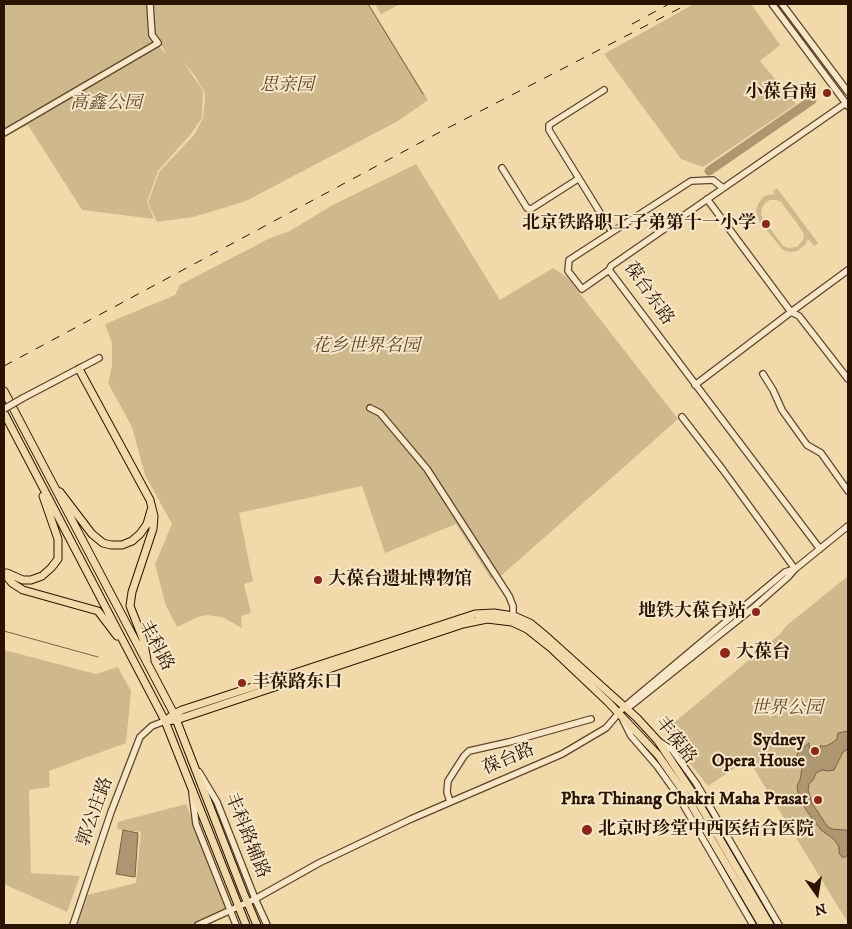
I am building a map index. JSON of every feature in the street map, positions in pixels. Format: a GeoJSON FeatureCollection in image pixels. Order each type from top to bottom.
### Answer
{"type":"FeatureCollection","features":[{"type":"Feature","properties":{"kind":"main road"},"geometry":{"type":"LineString","coordinates":[[79,370],[150,500],[154,516],[153,529],[132,592],[130,606],[143,639],[149,667]]}},
{"type":"Feature","properties":{"kind":"main road","name":"丰科路"},"geometry":{"type":"LineString","coordinates":[[4,391],[175,717],[257,925]]}},
{"type":"Feature","properties":{"kind":"main road","name":"丰科路"},"geometry":{"type":"LineString","coordinates":[[4,413],[165,721],[246,925]]}},
{"type":"Feature","properties":{"kind":"main road"},"geometry":{"type":"LineString","coordinates":[[48,476],[92,534],[103,543],[111,545],[122,545],[132,541],[140,534],[151,514],[150,500]]}},
{"type":"Feature","properties":{"kind":"main road"},"geometry":{"type":"LineString","coordinates":[[4,573],[23,580],[31,580],[42,576],[58,559],[58,539],[38,479]]}},
{"type":"Feature","properties":{"kind":"main road"},"geometry":{"type":"LineString","coordinates":[[4,573],[12,583],[23,590],[98,611],[128,651]]}},
{"type":"Feature","properties":{"kind":"main road"},"geometry":{"type":"LineString","coordinates":[[165,721],[463,624],[487,619],[513,619],[551,648],[623,710]]}},
{"type":"Feature","properties":{"kind":"main road","name":"丰葆路"},"geometry":{"type":"LineString","coordinates":[[623,710],[658,741],[694,794],[770,925]]}},
{"type":"Feature","properties":{"kind":"main road","name":"丰葆路"},"geometry":{"type":"LineString","coordinates":[[623,710],[675,779],[762,925]]}},
{"type":"Feature","properties":{"kind":"street"},"geometry":{"type":"LineString","coordinates":[[4,133],[158,43],[152,35],[150,4]]}},
{"type":"Feature","properties":{"kind":"street"},"geometry":{"type":"LineString","coordinates":[[772,4],[847,104]]}},
{"type":"Feature","properties":{"kind":"street"},"geometry":{"type":"LineString","coordinates":[[782,4],[848,92]]}},
{"type":"Feature","properties":{"kind":"street"},"geometry":{"type":"LineString","coordinates":[[604,90],[549,125],[549,130],[578,180],[612,232]]}},
{"type":"Feature","properties":{"kind":"street","name":"葆台东路"},"geometry":{"type":"LineString","coordinates":[[820,549],[609,270],[611,266],[707,199],[847,104]]}},
{"type":"Feature","properties":{"kind":"street"},"geometry":{"type":"LineString","coordinates":[[502,168],[527,208],[531,209],[578,180]]}},
{"type":"Feature","properties":{"kind":"street"},"geometry":{"type":"LineString","coordinates":[[609,270],[582,289],[568,271],[569,260],[691,181],[713,180],[723,188]]}},
{"type":"Feature","properties":{"kind":"street"},"geometry":{"type":"LineString","coordinates":[[707,199],[791,312],[799,316],[848,379]]}},
{"type":"Feature","properties":{"kind":"street"},"geometry":{"type":"LineString","coordinates":[[695,385],[848,270]]}},
{"type":"Feature","properties":{"kind":"street"},"geometry":{"type":"LineString","coordinates":[[4,409],[99,358]]}},
{"type":"Feature","properties":{"kind":"street"},"geometry":{"type":"LineString","coordinates":[[763,374],[782,410],[807,444],[821,453],[848,490]]}},
{"type":"Feature","properties":{"kind":"street"},"geometry":{"type":"LineString","coordinates":[[370,408],[380,413],[427,469],[509,596],[513,606],[513,619]]}},
{"type":"Feature","properties":{"kind":"street"},"geometry":{"type":"LineString","coordinates":[[682,417],[795,568]]}},
{"type":"Feature","properties":{"kind":"street","name":"葆台路"},"geometry":{"type":"LineString","coordinates":[[198,925],[255,899],[319,863],[410,819],[562,754],[606,728],[623,710],[753,608],[788,577],[795,568],[848,526]]}},
{"type":"Feature","properties":{"kind":"street"},"geometry":{"type":"LineString","coordinates":[[623,710],[630,736],[657,766],[677,794],[753,925]]}},
{"type":"Feature","properties":{"kind":"street"},"geometry":{"type":"LineString","coordinates":[[450,802],[447,792],[448,781],[469,751],[591,719]]}},
{"type":"Feature","properties":{"kind":"street","name":"郭公庄路"},"geometry":{"type":"LineString","coordinates":[[73,925],[111,812],[140,737],[152,726],[165,721]]}},
{"type":"Feature","properties":{"kind":"street"},"geometry":{"type":"LineString","coordinates":[[658,741],[672,750],[686,769],[779,925]]}},
{"type":"Feature","properties":{"kind":"street","name":"丰科路辅路"},"geometry":{"type":"LineString","coordinates":[[192,760],[218,802],[255,899],[267,925]]}},
{"type":"Feature","properties":{"kind":"street"},"geometry":{"type":"LineString","coordinates":[[190,784],[196,824],[236,925]]}},
{"type":"Feature","properties":{"kind":"green space"},"geometry":{"type":"Polygon","coordinates":[[[4,4],[148,4],[149,35],[166,54],[155,33],[153,4],[369,4],[428,100],[398,121],[246,201],[193,217],[157,222],[148,203],[159,172],[194,135],[203,118],[204,91],[183,61],[203,91],[202,118],[191,134],[158,171],[147,202],[154,219],[82,210],[28,125],[4,136],[4,4]]]}},
{"type":"Feature","properties":{"kind":"green space"},"geometry":{"type":"Polygon","coordinates":[[[375,4],[400,4],[381,14],[375,4]]]}},
{"type":"Feature","properties":{"kind":"green space"},"geometry":{"type":"Polygon","coordinates":[[[694,4],[751,4],[780,45],[760,61],[796,104],[703,167],[681,159],[604,54],[694,4]]]}},
{"type":"Feature","properties":{"kind":"green space","name":"花乡世界名园"},"geometry":{"type":"Polygon","coordinates":[[[416,164],[500,300],[553,268],[567,277],[678,419],[502,575],[491,579],[456,524],[385,553],[362,486],[239,513],[253,581],[244,584],[251,613],[241,616],[242,628],[222,617],[206,615],[177,627],[166,606],[155,564],[172,524],[145,475],[132,427],[108,383],[112,366],[112,343],[105,324],[175,295],[180,285],[270,238],[290,231],[331,206],[416,164]]]}},
{"type":"Feature","properties":{"kind":"green space"},"geometry":{"type":"Polygon","coordinates":[[[777,188],[818,243],[814,246],[808,239],[805,245],[797,251],[783,250],[759,221],[756,211],[758,204],[764,196],[775,194],[773,191],[777,188]],[[770,200],[765,203],[761,214],[763,219],[783,246],[789,248],[797,247],[803,240],[804,234],[781,202],[770,200]]]}},
{"type":"Feature","properties":{"kind":"green space","name":"世界公园"},"geometry":{"type":"Polygon","coordinates":[[[848,576],[848,923],[748,759],[708,786],[664,731],[780,634],[786,626],[848,576]]]}},
{"type":"Feature","properties":{"kind":"green space"},"geometry":{"type":"Polygon","coordinates":[[[4,650],[96,674],[118,667],[131,691],[126,743],[49,771],[50,787],[29,790],[31,873],[80,876],[67,912],[4,884],[4,650]]]}},
{"type":"Feature","properties":{"kind":"green space"},"geometry":{"type":"Polygon","coordinates":[[[186,804],[227,909],[191,925],[77,925],[87,895],[136,883],[141,832],[117,829],[118,822],[186,804]]]}},
{"type":"Feature","properties":{"kind":"shaded area"},"geometry":{"type":"Polygon","coordinates":[[[848,731],[848,749],[843,752],[834,770],[822,770],[816,773],[809,784],[808,790],[812,803],[827,826],[832,829],[846,830],[848,833],[848,855],[843,858],[839,853],[839,847],[836,842],[821,830],[806,810],[798,793],[797,786],[802,768],[797,763],[796,757],[799,751],[809,743],[810,755],[817,757],[821,752],[820,746],[832,743],[837,739],[838,733],[848,731]]]}},
{"type":"Feature","properties":{"kind":"shaded area"},"geometry":{"type":"Polygon","coordinates":[[[123,830],[138,833],[135,877],[116,874],[123,830]]]}},
{"type":"Feature","properties":{"kind":"waterway"},"geometry":{"type":"LineString","coordinates":[[368,4],[423,94]]}},
{"type":"Feature","properties":{"kind":"waterway"},"geometry":{"type":"LineString","coordinates":[[709,171],[812,100]]}},
{"type":"Feature","properties":{"kind":"waterway"},"geometry":{"type":"LineString","coordinates":[[4,631],[98,657]]}},
{"type":"Feature","properties":{"kind":"railway"},"geometry":{"type":"LineString","coordinates":[[632,24],[669,4]]}},
{"type":"Feature","properties":{"kind":"railway"},"geometry":{"type":"LineString","coordinates":[[4,366],[440,132],[688,4]]}},
{"type":"Feature","properties":{"kind":"place","name":"小葆台南"},"geometry":{"type":"Point","coordinates":[827,93]}},
{"type":"Feature","properties":{"kind":"place","name":"北京铁路职工子弟第十一小学"},"geometry":{"type":"Point","coordinates":[766,224]}},
{"type":"Feature","properties":{"kind":"place","name":"大葆台遗址博物馆"},"geometry":{"type":"Point","coordinates":[318,580]}},
{"type":"Feature","properties":{"kind":"place","name":"地铁大葆台站"},"geometry":{"type":"Point","coordinates":[756,612]}},
{"type":"Feature","properties":{"kind":"place","name":"大葆台"},"geometry":{"type":"Point","coordinates":[725,653]}},
{"type":"Feature","properties":{"kind":"place","name":"丰葆路东口"},"geometry":{"type":"Point","coordinates":[242,683]}},
{"type":"Feature","properties":{"kind":"place","name":"Sydney Opera House"},"geometry":{"type":"Point","coordinates":[815,751]}},
{"type":"Feature","properties":{"kind":"place","name":"Phra Thinang Chakri Maha Prasat"},"geometry":{"type":"Point","coordinates":[818,800]}},
{"type":"Feature","properties":{"kind":"place","name":"北京时珍堂中西医结合医院"},"geometry":{"type":"Point","coordinates":[587,830]}},
{"type":"Feature","properties":{"kind":"park label","name":"思亲园"},"geometry":{"type":"Point","coordinates":[287,86]}},
{"type":"Feature","properties":{"kind":"park label","name":"高鑫公园"},"geometry":{"type":"Point","coordinates":[106,104]}}]}
